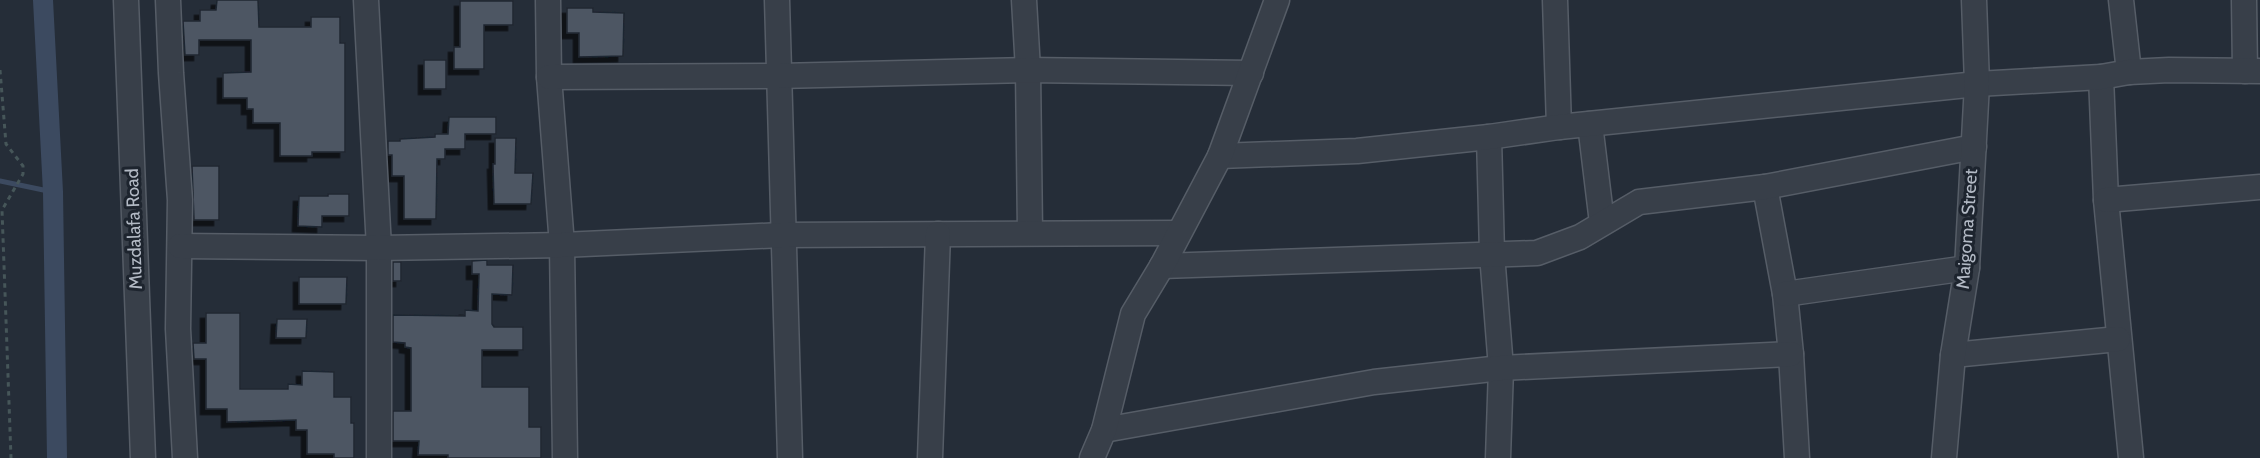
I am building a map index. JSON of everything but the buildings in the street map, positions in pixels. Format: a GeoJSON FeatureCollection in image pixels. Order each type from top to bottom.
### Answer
{"type":"FeatureCollection","features":[{"type":"Feature","properties":{"kind":"street","name":"Muzdalafa Road"},"geometry":{"type":"LineString","coordinates":[[126,0],[143,458]]}},
{"type":"Feature","properties":{"kind":"street"},"geometry":{"type":"LineString","coordinates":[[168,0],[180,201],[178,329],[185,458]]}},
{"type":"Feature","properties":{"kind":"street"},"geometry":{"type":"LineString","coordinates":[[366,0],[379,248],[379,458]]}},
{"type":"Feature","properties":{"kind":"street"},"geometry":{"type":"LineString","coordinates":[[548,0],[549,77],[562,244],[565,458]]}},
{"type":"Feature","properties":{"kind":"street"},"geometry":{"type":"LineString","coordinates":[[777,0],[790,458]]}},
{"type":"Feature","properties":{"kind":"street"},"geometry":{"type":"LineString","coordinates":[[1024,0],[1028,70],[1030,233]]}},
{"type":"Feature","properties":{"kind":"street"},"geometry":{"type":"LineString","coordinates":[[1092,458],[1104,430],[1133,314],[1162,266],[1220,156],[1277,0]]}},
{"type":"Feature","properties":{"kind":"street"},"geometry":{"type":"LineString","coordinates":[[1555,0],[1559,127]]}},
{"type":"Feature","properties":{"kind":"street","name":"Maigoma Street"},"geometry":{"type":"LineString","coordinates":[[1944,458],[1953,355],[1967,268],[1977,84],[1974,0]]}},
{"type":"Feature","properties":{"kind":"street"},"geometry":{"type":"LineString","coordinates":[[2121,0],[2129,72]]}},
{"type":"Feature","properties":{"kind":"street"},"geometry":{"type":"LineString","coordinates":[[1220,156],[1357,151],[1559,127],[1977,84],[2102,77],[2129,72],[2169,70],[2253,71],[2244,0]]}},
{"type":"Feature","properties":{"kind":"street"},"geometry":{"type":"LineString","coordinates":[[549,77],[779,76],[1028,70],[1251,73]]}},
{"type":"Feature","properties":{"kind":"street"},"geometry":{"type":"LineString","coordinates":[[2102,77],[2106,200],[2131,458]]}},
{"type":"Feature","properties":{"kind":"street"},"geometry":{"type":"LineString","coordinates":[[1590,124],[1602,223]]}},
{"type":"Feature","properties":{"kind":"street"},"geometry":{"type":"LineString","coordinates":[[1489,137],[1492,254],[1501,368],[1498,458]]}},
{"type":"Feature","properties":{"kind":"street"},"geometry":{"type":"LineString","coordinates":[[1162,266],[1537,253],[1580,237],[1639,202],[1765,187],[1974,147]]}},
{"type":"Feature","properties":{"kind":"street"},"geometry":{"type":"LineString","coordinates":[[1765,187],[1785,294],[1797,458]]}},
{"type":"Feature","properties":{"kind":"street"},"geometry":{"type":"LineString","coordinates":[[2106,200],[2260,187]]}},
{"type":"Feature","properties":{"kind":"street"},"geometry":{"type":"LineString","coordinates":[[180,246],[379,248],[782,236],[1178,233]]}},
{"type":"Feature","properties":{"kind":"street"},"geometry":{"type":"LineString","coordinates":[[930,458],[938,234]]}},
{"type":"Feature","properties":{"kind":"street"},"geometry":{"type":"LineString","coordinates":[[1785,294],[1967,268]]}},
{"type":"Feature","properties":{"kind":"street"},"geometry":{"type":"LineString","coordinates":[[1953,355],[2118,339]]}},
{"type":"Feature","properties":{"kind":"street"},"geometry":{"type":"LineString","coordinates":[[1104,430],[1374,382],[1501,368],[1791,354]]}},
{"type":"Feature","properties":{"kind":"path"},"geometry":{"type":"LineString","coordinates":[[0,70],[6,144],[23,166],[22,174],[1,210],[11,458]]}},
{"type":"Feature","properties":{"kind":"waterway"},"geometry":{"type":"LineString","coordinates":[[43,0],[53,192],[57,458]]}},
{"type":"Feature","properties":{"kind":"waterway"},"geometry":{"type":"LineString","coordinates":[[0,181],[53,192]]}}]}
